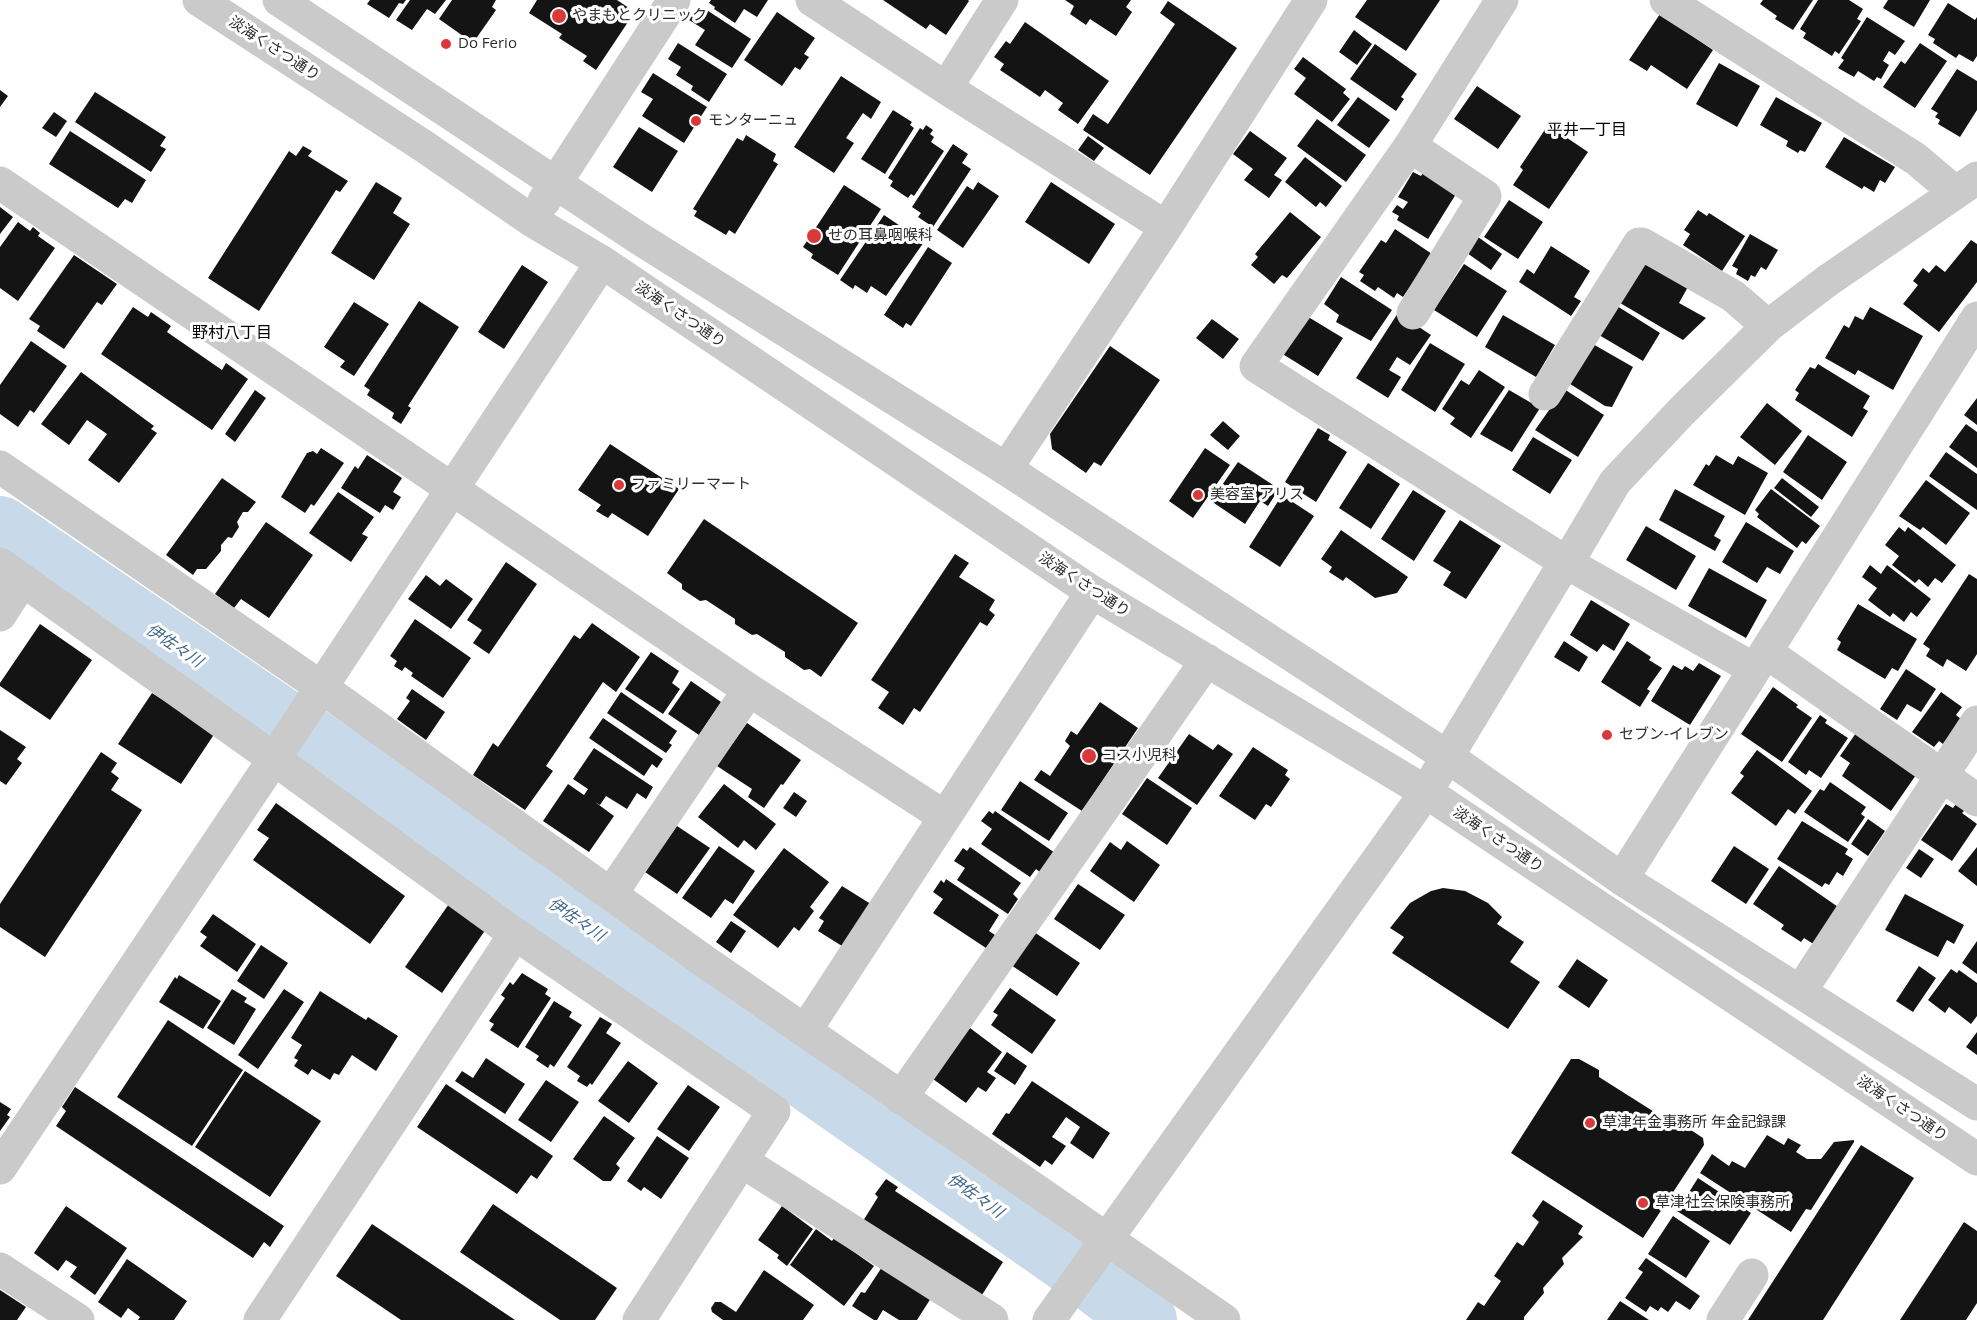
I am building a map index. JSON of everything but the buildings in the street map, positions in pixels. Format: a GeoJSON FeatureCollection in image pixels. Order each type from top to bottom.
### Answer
{"type":"FeatureCollection","features":[{"type":"Feature","properties":{"kind":"street","name":"淡海くさつ通り"},"geometry":{"type":"LineString","coordinates":[[199,0],[531,220],[602,262],[1092,592],[1426,792],[1977,1159]]}},
{"type":"Feature","properties":{"kind":"street"},"geometry":{"type":"LineString","coordinates":[[279,0],[637,237],[1006,469],[1449,757],[1622,879],[1977,1104]]}},
{"type":"Feature","properties":{"kind":"street"},"geometry":{"type":"LineString","coordinates":[[812,0],[1166,227]]}},
{"type":"Feature","properties":{"kind":"street"},"geometry":{"type":"LineString","coordinates":[[946,88],[1002,0]]}},
{"type":"Feature","properties":{"kind":"street"},"geometry":{"type":"LineString","coordinates":[[1006,469],[1166,227],[1311,0]]}},
{"type":"Feature","properties":{"kind":"street"},"geometry":{"type":"LineString","coordinates":[[1502,0],[1410,146],[1256,366],[1567,563],[1760,661],[1977,800]]}},
{"type":"Feature","properties":{"kind":"street"},"geometry":{"type":"LineString","coordinates":[[1063,1315],[1106,1238],[1426,792],[1615,482],[1682,411],[1768,326],[1827,281],[1966,185],[1916,159],[1666,0]]}},
{"type":"Feature","properties":{"kind":"street"},"geometry":{"type":"LineString","coordinates":[[531,220],[671,1]]}},
{"type":"Feature","properties":{"kind":"street"},"geometry":{"type":"LineString","coordinates":[[1410,146],[1485,196],[1413,313]]}},
{"type":"Feature","properties":{"kind":"street"},"geometry":{"type":"LineString","coordinates":[[0,183],[749,690],[945,817]]}},
{"type":"Feature","properties":{"kind":"street"},"geometry":{"type":"LineString","coordinates":[[1545,394],[1639,244],[1733,296],[1768,326]]}},
{"type":"Feature","properties":{"kind":"street"},"geometry":{"type":"LineString","coordinates":[[0,1168],[274,759],[602,262]]}},
{"type":"Feature","properties":{"kind":"street"},"geometry":{"type":"LineString","coordinates":[[1622,879],[1977,318]]}},
{"type":"Feature","properties":{"kind":"street"},"geometry":{"type":"LineString","coordinates":[[0,467],[321,687],[805,1031],[1224,1320]]}},
{"type":"Feature","properties":{"kind":"street"},"geometry":{"type":"LineString","coordinates":[[0,615],[11,573],[274,759],[515,934],[774,1111],[639,1320]]}},
{"type":"Feature","properties":{"kind":"street"},"geometry":{"type":"LineString","coordinates":[[805,1031],[1092,592]]}},
{"type":"Feature","properties":{"kind":"street"},"geometry":{"type":"LineString","coordinates":[[901,1098],[1207,660]]}},
{"type":"Feature","properties":{"kind":"street"},"geometry":{"type":"LineString","coordinates":[[610,894],[749,690]]}},
{"type":"Feature","properties":{"kind":"street"},"geometry":{"type":"LineString","coordinates":[[1800,992],[1977,722]]}},
{"type":"Feature","properties":{"kind":"street"},"geometry":{"type":"LineString","coordinates":[[260,1320],[515,934]]}},
{"type":"Feature","properties":{"kind":"street"},"geometry":{"type":"LineString","coordinates":[[743,1162],[992,1320]]}},
{"type":"Feature","properties":{"kind":"street"},"geometry":{"type":"LineString","coordinates":[[0,1269],[78,1320]]}},
{"type":"Feature","properties":{"kind":"street"},"geometry":{"type":"LineString","coordinates":[[1723,1320],[1752,1275]]}},
{"type":"Feature","properties":{"kind":"waterway","name":"伊佐々川"},"geometry":{"type":"LineString","coordinates":[[0,528],[781,1060],[1070,1262],[1145,1320]]}},
{"type":"Feature","properties":{"kind":"place","name":"やまもとクリニック"},"geometry":{"type":"Point","coordinates":[559,16]}},
{"type":"Feature","properties":{"kind":"place","name":"Do Ferio"},"geometry":{"type":"Point","coordinates":[446,44]}},
{"type":"Feature","properties":{"kind":"place","name":"モンターニュ"},"geometry":{"type":"Point","coordinates":[696,121]}},
{"type":"Feature","properties":{"kind":"place","name":"せの耳鼻咽喉科"},"geometry":{"type":"Point","coordinates":[814,236]}},
{"type":"Feature","properties":{"kind":"place","name":"ファミリーマート"},"geometry":{"type":"Point","coordinates":[619,485]}},
{"type":"Feature","properties":{"kind":"place","name":"美容室 アリス"},"geometry":{"type":"Point","coordinates":[1198,495]}},
{"type":"Feature","properties":{"kind":"place","name":"セブン-イレブン"},"geometry":{"type":"Point","coordinates":[1607,735]}},
{"type":"Feature","properties":{"kind":"place","name":"コス小児科"},"geometry":{"type":"Point","coordinates":[1089,756]}},
{"type":"Feature","properties":{"kind":"place","name":"草津年金事務所 年金記録課"},"geometry":{"type":"Point","coordinates":[1590,1123]}},
{"type":"Feature","properties":{"kind":"place","name":"草津社会保険事務所"},"geometry":{"type":"Point","coordinates":[1643,1203]}},
{"type":"Feature","properties":{"kind":"district","name":"平井一丁目"},"geometry":{"type":"Point","coordinates":[1587,130]}},
{"type":"Feature","properties":{"kind":"district","name":"野村八丁目"},"geometry":{"type":"Point","coordinates":[232,333]}}]}
